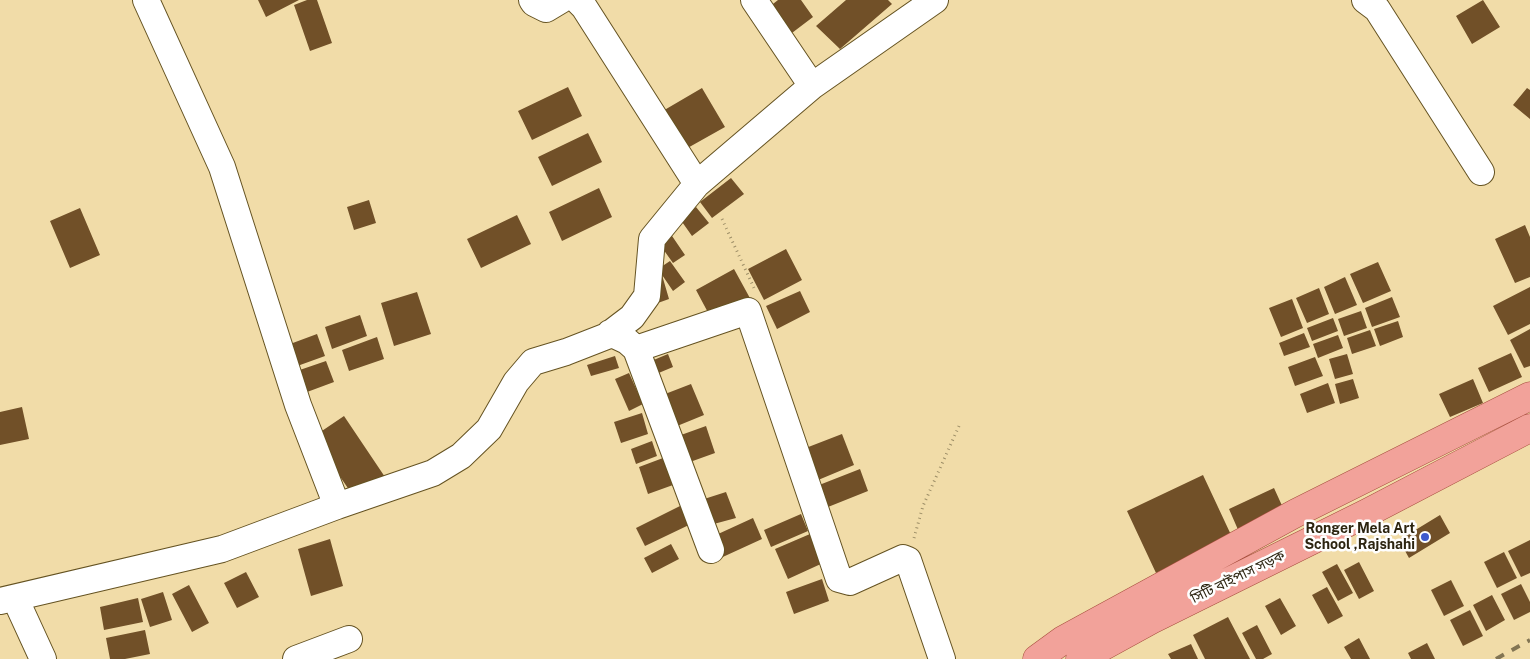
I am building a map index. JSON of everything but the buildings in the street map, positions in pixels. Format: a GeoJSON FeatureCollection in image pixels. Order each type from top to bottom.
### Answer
{"type":"FeatureCollection","features":[{"type":"Feature","properties":{"kind":"main road"},"geometry":{"type":"LineString","coordinates":[[1037,659],[1063,640],[1296,513],[1530,396]]}},
{"type":"Feature","properties":{"kind":"main road","name":"সিটি বাইপাস সড়ক"},"geometry":{"type":"LineString","coordinates":[[1080,659],[1151,620],[1366,513],[1530,428]]}},
{"type":"Feature","properties":{"kind":"street"},"geometry":{"type":"LineString","coordinates":[[146,0],[222,168],[298,405],[336,506]]}},
{"type":"Feature","properties":{"kind":"street"},"geometry":{"type":"LineString","coordinates":[[532,0],[546,9],[561,0]]}},
{"type":"Feature","properties":{"kind":"street"},"geometry":{"type":"LineString","coordinates":[[577,0],[584,7],[697,184]]}},
{"type":"Feature","properties":{"kind":"street"},"geometry":{"type":"LineString","coordinates":[[754,0],[812,86]]}},
{"type":"Feature","properties":{"kind":"street"},"geometry":{"type":"LineString","coordinates":[[43,659],[8,600],[222,549],[336,506],[433,473],[461,456],[489,429],[516,382],[533,362],[566,352],[610,333],[632,317],[647,296],[652,239],[697,184],[812,86],[935,0]]}},
{"type":"Feature","properties":{"kind":"street"},"geometry":{"type":"LineString","coordinates":[[1365,0],[1377,9],[1481,172]]}},
{"type":"Feature","properties":{"kind":"street"},"geometry":{"type":"LineString","coordinates":[[636,349],[748,312],[839,579],[850,582],[903,558],[908,560],[942,659]]}},
{"type":"Feature","properties":{"kind":"street"},"geometry":{"type":"LineString","coordinates":[[610,333],[627,341],[636,349],[711,550]]}},
{"type":"Feature","properties":{"kind":"street"},"geometry":{"type":"LineString","coordinates":[[296,659],[349,640]]}},
{"type":"Feature","properties":{"kind":"path"},"geometry":{"type":"LineString","coordinates":[[722,219],[745,272],[759,297],[758,306],[748,312]]}},
{"type":"Feature","properties":{"kind":"path"},"geometry":{"type":"LineString","coordinates":[[908,560],[923,506],[959,426]]}},
{"type":"Feature","properties":{"kind":"railway"},"geometry":{"type":"LineString","coordinates":[[1496,659],[1530,640]]}},
{"type":"Feature","properties":{"kind":"place","name":"Ronger Mela Art School ,Rajshahi"},"geometry":{"type":"Point","coordinates":[1425,537]}}]}
